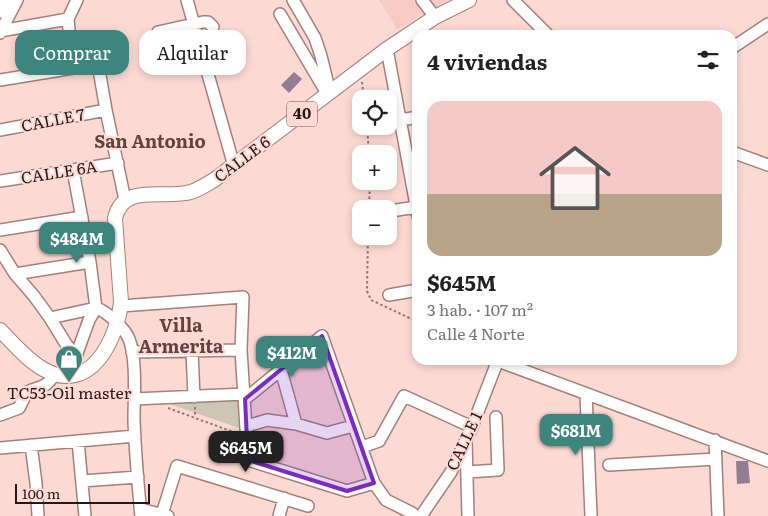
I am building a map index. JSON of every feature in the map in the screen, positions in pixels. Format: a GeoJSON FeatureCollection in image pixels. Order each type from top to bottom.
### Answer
{"type":"FeatureCollection","features":[{"type":"Feature","properties":{"kind":"main road","name":"CALLE 6"},"geometry":{"type":"LineString","coordinates":[[416,30],[435,17],[470,0]]}},
{"type":"Feature","properties":{"kind":"main road","name":"CALLE 6"},"geometry":{"type":"LineString","coordinates":[[125,200],[148,194],[188,193],[214,180],[360,69],[412,32]]}},
{"type":"Feature","properties":{"kind":"main road"},"geometry":{"type":"LineString","coordinates":[[0,330],[34,362],[56,374],[66,376],[77,375],[87,371],[98,361],[107,348],[117,323],[121,304],[115,218],[117,210],[125,200]]}},
{"type":"Feature","properties":{"kind":"street"},"geometry":{"type":"LineString","coordinates":[[0,12],[6,0]]}},
{"type":"Feature","properties":{"kind":"street"},"geometry":{"type":"LineString","coordinates":[[0,32],[17,0]]}},
{"type":"Feature","properties":{"kind":"street"},"geometry":{"type":"LineString","coordinates":[[69,30],[68,20],[77,0]]}},
{"type":"Feature","properties":{"kind":"street"},"geometry":{"type":"LineString","coordinates":[[188,0],[234,166]]}},
{"type":"Feature","properties":{"kind":"street"},"geometry":{"type":"LineString","coordinates":[[422,0],[435,17]]}},
{"type":"Feature","properties":{"kind":"street"},"geometry":{"type":"LineString","coordinates":[[513,0],[543,30]]}},
{"type":"Feature","properties":{"kind":"street"},"geometry":{"type":"LineString","coordinates":[[294,1],[315,38],[329,93]]}},
{"type":"Feature","properties":{"kind":"street"},"geometry":{"type":"LineString","coordinates":[[280,14],[329,93]]}},
{"type":"Feature","properties":{"kind":"street"},"geometry":{"type":"LineString","coordinates":[[0,32],[68,20]]}},
{"type":"Feature","properties":{"kind":"street"},"geometry":{"type":"LineString","coordinates":[[167,30],[203,22],[208,22],[213,27]]}},
{"type":"Feature","properties":{"kind":"street"},"geometry":{"type":"LineString","coordinates":[[737,45],[768,24]]}},
{"type":"Feature","properties":{"kind":"street"},"geometry":{"type":"LineString","coordinates":[[387,49],[391,90]]}},
{"type":"Feature","properties":{"kind":"street"},"geometry":{"type":"LineString","coordinates":[[0,80],[31,75]]}},
{"type":"Feature","properties":{"kind":"street"},"geometry":{"type":"LineString","coordinates":[[100,75],[125,200]]}},
{"type":"Feature","properties":{"kind":"street","name":"CALLE 7"},"geometry":{"type":"LineString","coordinates":[[0,130],[106,110]]}},
{"type":"Feature","properties":{"kind":"street"},"geometry":{"type":"LineString","coordinates":[[397,120],[412,118]]}},
{"type":"Feature","properties":{"kind":"street"},"geometry":{"type":"LineString","coordinates":[[397,133],[412,191]]}},
{"type":"Feature","properties":{"kind":"street"},"geometry":{"type":"LineString","coordinates":[[737,154],[768,165]]}},
{"type":"Feature","properties":{"kind":"street","name":"CALLE 6A"},"geometry":{"type":"LineString","coordinates":[[0,181],[118,164]]}},
{"type":"Feature","properties":{"kind":"street"},"geometry":{"type":"LineString","coordinates":[[0,250],[15,274],[50,318],[76,356],[89,320],[96,308],[90,262],[73,170]]}},
{"type":"Feature","properties":{"kind":"street"},"geometry":{"type":"LineString","coordinates":[[397,212],[412,211]]}},
{"type":"Feature","properties":{"kind":"street"},"geometry":{"type":"LineString","coordinates":[[0,230],[82,217]]}},
{"type":"Feature","properties":{"kind":"street"},"geometry":{"type":"LineString","coordinates":[[15,274],[90,262]]}},
{"type":"Feature","properties":{"kind":"street"},"geometry":{"type":"LineString","coordinates":[[389,295],[412,291]]}},
{"type":"Feature","properties":{"kind":"street"},"geometry":{"type":"LineString","coordinates":[[121,304],[243,297],[242,350],[248,460],[347,491],[374,483]]}},
{"type":"Feature","properties":{"kind":"street"},"geometry":{"type":"LineString","coordinates":[[50,318],[96,308],[109,315],[128,338],[132,352],[140,513],[165,515],[177,466],[308,506]]}},
{"type":"Feature","properties":{"kind":"street"},"geometry":{"type":"LineString","coordinates":[[134,399],[245,396],[322,336],[374,483],[386,500],[415,516]]}},
{"type":"Feature","properties":{"kind":"street"},"geometry":{"type":"LineString","coordinates":[[132,352],[242,350]]}},
{"type":"Feature","properties":{"kind":"street"},"geometry":{"type":"LineString","coordinates":[[192,351],[194,397]]}},
{"type":"Feature","properties":{"kind":"street","name":"CALLE 1"},"geometry":{"type":"LineString","coordinates":[[421,516],[451,472],[472,427],[496,365]]}},
{"type":"Feature","properties":{"kind":"street"},"geometry":{"type":"LineString","coordinates":[[511,365],[768,461]]}},
{"type":"Feature","properties":{"kind":"street"},"geometry":{"type":"LineString","coordinates":[[280,370],[296,424]]}},
{"type":"Feature","properties":{"kind":"street"},"geometry":{"type":"LineString","coordinates":[[0,415],[19,408],[27,392],[43,388],[49,384],[56,374]]}},
{"type":"Feature","properties":{"kind":"street"},"geometry":{"type":"LineString","coordinates":[[586,394],[591,516]]}},
{"type":"Feature","properties":{"kind":"street"},"geometry":{"type":"LineString","coordinates":[[362,447],[379,441],[404,396],[472,427]]}},
{"type":"Feature","properties":{"kind":"street"},"geometry":{"type":"LineString","coordinates":[[468,472],[498,470],[496,417]]}},
{"type":"Feature","properties":{"kind":"street"},"geometry":{"type":"LineString","coordinates":[[247,431],[267,420],[296,424],[327,433],[354,426]]}},
{"type":"Feature","properties":{"kind":"street"},"geometry":{"type":"LineString","coordinates":[[0,448],[135,436]]}},
{"type":"Feature","properties":{"kind":"street"},"geometry":{"type":"LineString","coordinates":[[466,439],[468,516]]}},
{"type":"Feature","properties":{"kind":"street"},"geometry":{"type":"LineString","coordinates":[[715,440],[718,516]]}},
{"type":"Feature","properties":{"kind":"street"},"geometry":{"type":"LineString","coordinates":[[78,441],[85,516]]}},
{"type":"Feature","properties":{"kind":"street"},"geometry":{"type":"LineString","coordinates":[[31,445],[38,516]]}},
{"type":"Feature","properties":{"kind":"street"},"geometry":{"type":"LineString","coordinates":[[609,465],[716,460]]}},
{"type":"Feature","properties":{"kind":"street"},"geometry":{"type":"LineString","coordinates":[[82,481],[138,477]]}},
{"type":"Feature","properties":{"kind":"street"},"geometry":{"type":"LineString","coordinates":[[279,516],[284,498]]}},
{"type":"Feature","properties":{"kind":"path"},"geometry":{"type":"LineString","coordinates":[[360,69],[363,90]]}},
{"type":"Feature","properties":{"kind":"path"},"geometry":{"type":"LineString","coordinates":[[368,245],[368,296],[371,300],[412,319]]}},
{"type":"Feature","properties":{"kind":"path"},"geometry":{"type":"LineString","coordinates":[[163,407],[247,431]]}},
{"type":"Feature","properties":{"kind":"highlighted area"},"geometry":{"type":"Polygon","coordinates":[[[322,336],[374,483],[347,491],[248,460],[245,399],[322,336]]]}},
{"type":"Feature","properties":{"kind":"shaded area"},"geometry":{"type":"Polygon","coordinates":[[[379,0],[449,0],[397,29],[379,0]]]}},
{"type":"Feature","properties":{"kind":"shaded area"},"geometry":{"type":"Polygon","coordinates":[[[294,72],[302,79],[289,93],[281,85],[294,72]]]}},
{"type":"Feature","properties":{"kind":"shaded area"},"geometry":{"type":"Polygon","coordinates":[[[240,394],[242,429],[158,400],[240,394]]]}},
{"type":"Feature","properties":{"kind":"shaded area"},"geometry":{"type":"Polygon","coordinates":[[[736,461],[748,461],[750,483],[737,484],[736,461]]]}},
{"type":"Feature","properties":{"kind":"place","name":"TC53-Oil master"},"geometry":{"type":"Point","coordinates":[69,383]}},
{"type":"Feature","properties":{"kind":"district","name":"San Antonio"},"geometry":{"type":"Point","coordinates":[150,142]}},
{"type":"Feature","properties":{"kind":"district","name":"Villa Armerita"},"geometry":{"type":"Point","coordinates":[181,336]}}]}
